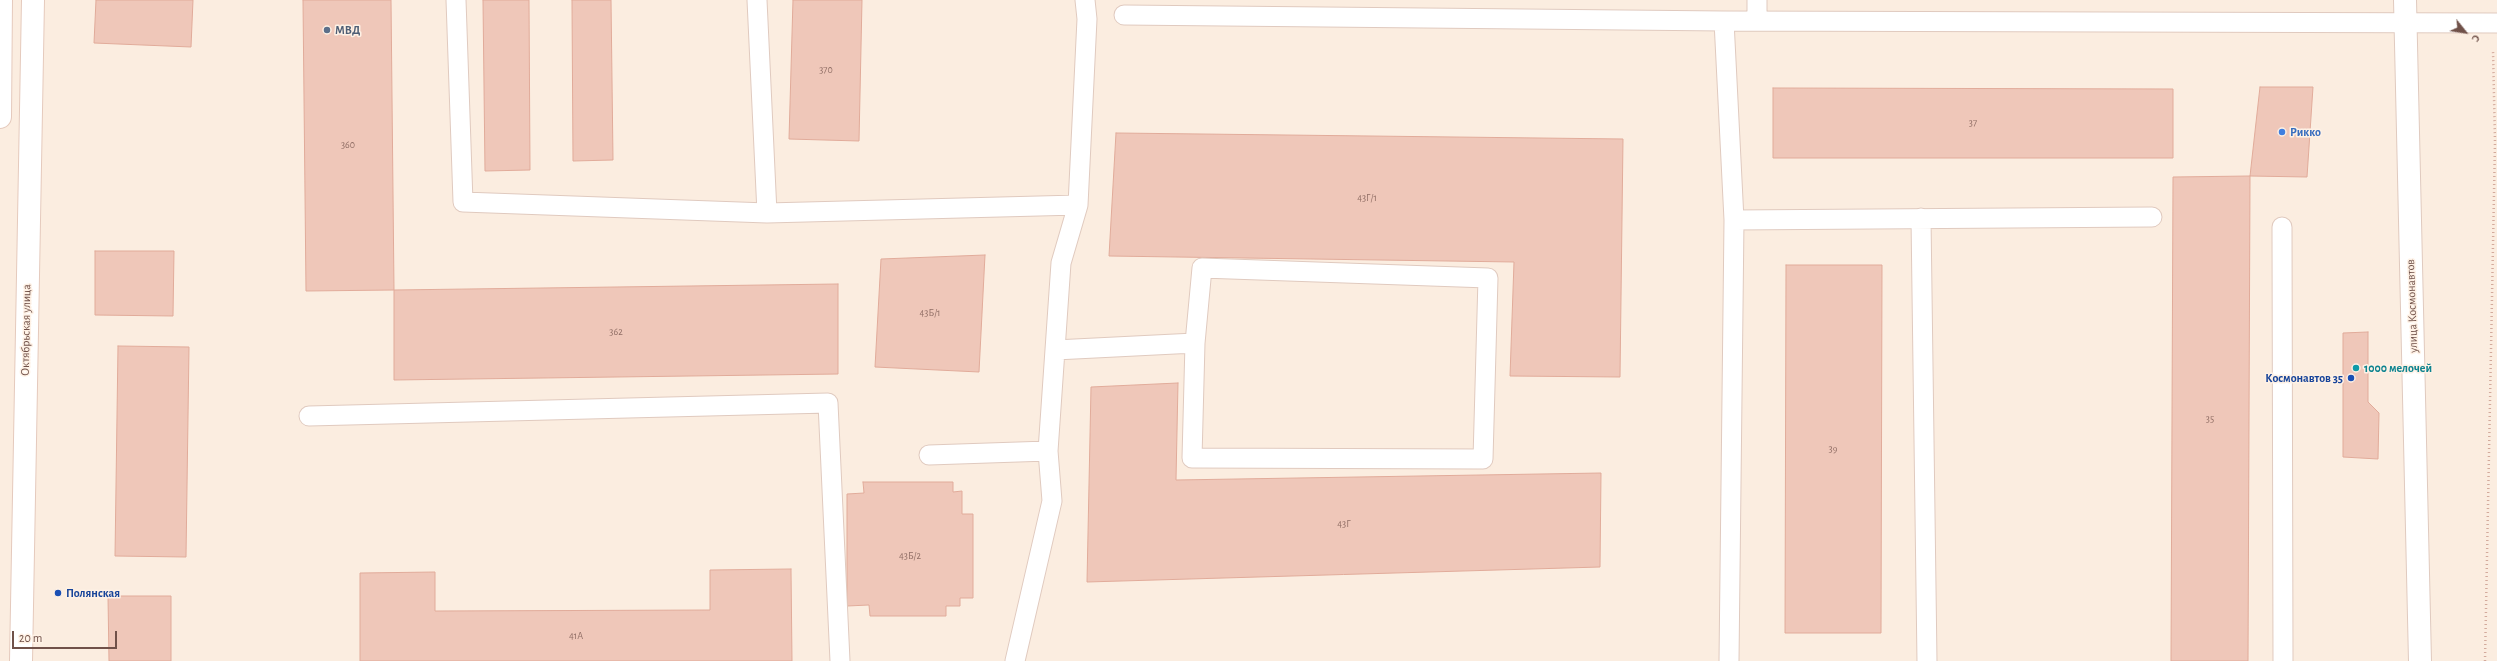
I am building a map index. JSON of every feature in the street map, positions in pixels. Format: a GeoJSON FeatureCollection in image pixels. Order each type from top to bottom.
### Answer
{"type":"FeatureCollection","features":[{"type":"Feature","properties":{"kind":"main road"},"geometry":{"type":"LineString","coordinates":[[0,117],[1,0]]}},
{"type":"Feature","properties":{"kind":"main road","name":"Октябрьская улица"},"geometry":{"type":"LineString","coordinates":[[21,661],[33,0]]}},
{"type":"Feature","properties":{"kind":"main road","name":"улица Космонавтов"},"geometry":{"type":"LineString","coordinates":[[2405,0],[2404,23],[2420,661]]}},
{"type":"Feature","properties":{"kind":"lane"},"geometry":{"type":"LineString","coordinates":[[456,0],[463,202],[767,213],[1078,205]]}},
{"type":"Feature","properties":{"kind":"lane"},"geometry":{"type":"LineString","coordinates":[[757,0],[767,213]]}},
{"type":"Feature","properties":{"kind":"lane"},"geometry":{"type":"LineString","coordinates":[[1015,661],[1052,501],[1048,451],[1061,263],[1078,205],[1087,19],[1085,0]]}},
{"type":"Feature","properties":{"kind":"lane"},"geometry":{"type":"LineString","coordinates":[[1756,21],[1757,0]]}},
{"type":"Feature","properties":{"kind":"lane"},"geometry":{"type":"LineString","coordinates":[[1124,15],[1724,21],[2494,23]]}},
{"type":"Feature","properties":{"kind":"lane"},"geometry":{"type":"LineString","coordinates":[[1724,21],[1734,220],[1729,661]]}},
{"type":"Feature","properties":{"kind":"lane"},"geometry":{"type":"LineString","coordinates":[[1734,220],[2152,217]]}},
{"type":"Feature","properties":{"kind":"lane"},"geometry":{"type":"LineString","coordinates":[[1922,218],[1927,661]]}},
{"type":"Feature","properties":{"kind":"lane"},"geometry":{"type":"LineString","coordinates":[[2282,227],[2284,661]]}},
{"type":"Feature","properties":{"kind":"lane"},"geometry":{"type":"LineString","coordinates":[[1202,268],[1488,278],[1483,459],[1192,458],[1195,343],[1202,268]]}},
{"type":"Feature","properties":{"kind":"lane"},"geometry":{"type":"LineString","coordinates":[[1055,350],[1195,343]]}},
{"type":"Feature","properties":{"kind":"lane"},"geometry":{"type":"LineString","coordinates":[[309,416],[828,403],[840,661]]}},
{"type":"Feature","properties":{"kind":"lane"},"geometry":{"type":"LineString","coordinates":[[929,455],[1048,451]]}},
{"type":"Feature","properties":{"kind":"path"},"geometry":{"type":"LineString","coordinates":[[2485,661],[2495,142],[2494,23]]}},
{"type":"Feature","properties":{"kind":"building"},"geometry":{"type":"Polygon","coordinates":[[[96,0],[193,0],[191,47],[94,43],[96,0]]]}},
{"type":"Feature","properties":{"kind":"building"},"geometry":{"type":"Polygon","coordinates":[[[303,0],[391,0],[394,290],[306,291],[303,0]]]}},
{"type":"Feature","properties":{"kind":"building"},"geometry":{"type":"Polygon","coordinates":[[[483,0],[529,0],[530,170],[485,171],[483,0]]]}},
{"type":"Feature","properties":{"kind":"building"},"geometry":{"type":"Polygon","coordinates":[[[572,0],[611,0],[613,160],[573,161],[572,0]]]}},
{"type":"Feature","properties":{"kind":"building"},"geometry":{"type":"Polygon","coordinates":[[[793,0],[862,0],[859,141],[789,139],[793,0]]]}},
{"type":"Feature","properties":{"kind":"building","name":"Рикко"},"geometry":{"type":"Polygon","coordinates":[[[2260,87],[2313,87],[2307,177],[2250,176],[2260,87]]]}},
{"type":"Feature","properties":{"kind":"building"},"geometry":{"type":"Polygon","coordinates":[[[1773,88],[2173,89],[2173,158],[1773,158],[1773,88]]]}},
{"type":"Feature","properties":{"kind":"building"},"geometry":{"type":"Polygon","coordinates":[[[1116,133],[1623,139],[1620,377],[1510,376],[1514,262],[1109,256],[1116,133]]]}},
{"type":"Feature","properties":{"kind":"building"},"geometry":{"type":"Polygon","coordinates":[[[2250,176],[2248,661],[2171,661],[2173,177],[2250,176]]]}},
{"type":"Feature","properties":{"kind":"building"},"geometry":{"type":"Polygon","coordinates":[[[95,251],[174,251],[173,316],[95,315],[95,251]]]}},
{"type":"Feature","properties":{"kind":"building"},"geometry":{"type":"Polygon","coordinates":[[[985,255],[979,372],[875,367],[881,259],[985,255]]]}},
{"type":"Feature","properties":{"kind":"building"},"geometry":{"type":"Polygon","coordinates":[[[1786,265],[1882,265],[1881,633],[1785,633],[1786,265]]]}},
{"type":"Feature","properties":{"kind":"building"},"geometry":{"type":"Polygon","coordinates":[[[838,284],[838,374],[394,380],[394,290],[838,284]]]}},
{"type":"Feature","properties":{"kind":"building","name":"1000 мелочей"},"geometry":{"type":"Polygon","coordinates":[[[2368,332],[2368,402],[2379,413],[2378,459],[2343,457],[2343,333],[2368,332]]]}},
{"type":"Feature","properties":{"kind":"building"},"geometry":{"type":"Polygon","coordinates":[[[118,346],[189,347],[186,557],[115,556],[118,346]]]}},
{"type":"Feature","properties":{"kind":"building"},"geometry":{"type":"Polygon","coordinates":[[[1178,383],[1176,480],[1601,473],[1600,567],[1087,582],[1091,387],[1178,383]]]}},
{"type":"Feature","properties":{"kind":"building"},"geometry":{"type":"Polygon","coordinates":[[[863,482],[953,482],[953,492],[962,491],[962,514],[973,514],[973,598],[960,598],[960,606],[946,606],[946,616],[870,616],[869,605],[847,606],[847,494],[864,493],[863,482]]]}},
{"type":"Feature","properties":{"kind":"building"},"geometry":{"type":"Polygon","coordinates":[[[791,569],[792,661],[360,661],[360,573],[435,572],[435,611],[710,610],[710,570],[791,569]]]}},
{"type":"Feature","properties":{"kind":"building"},"geometry":{"type":"Polygon","coordinates":[[[108,596],[171,596],[171,661],[109,661],[108,596]]]}},
{"type":"Feature","properties":{"kind":"place","name":"МВД"},"geometry":{"type":"Point","coordinates":[327,30]}},
{"type":"Feature","properties":{"kind":"place","name":"Рикко"},"geometry":{"type":"Point","coordinates":[2282,132]}},
{"type":"Feature","properties":{"kind":"place","name":"1000 мелочей"},"geometry":{"type":"Point","coordinates":[2356,368]}},
{"type":"Feature","properties":{"kind":"place","name":"Космонавтов 35"},"geometry":{"type":"Point","coordinates":[2351,378]}},
{"type":"Feature","properties":{"kind":"place","name":"Полянская"},"geometry":{"type":"Point","coordinates":[58,593]}}]}
